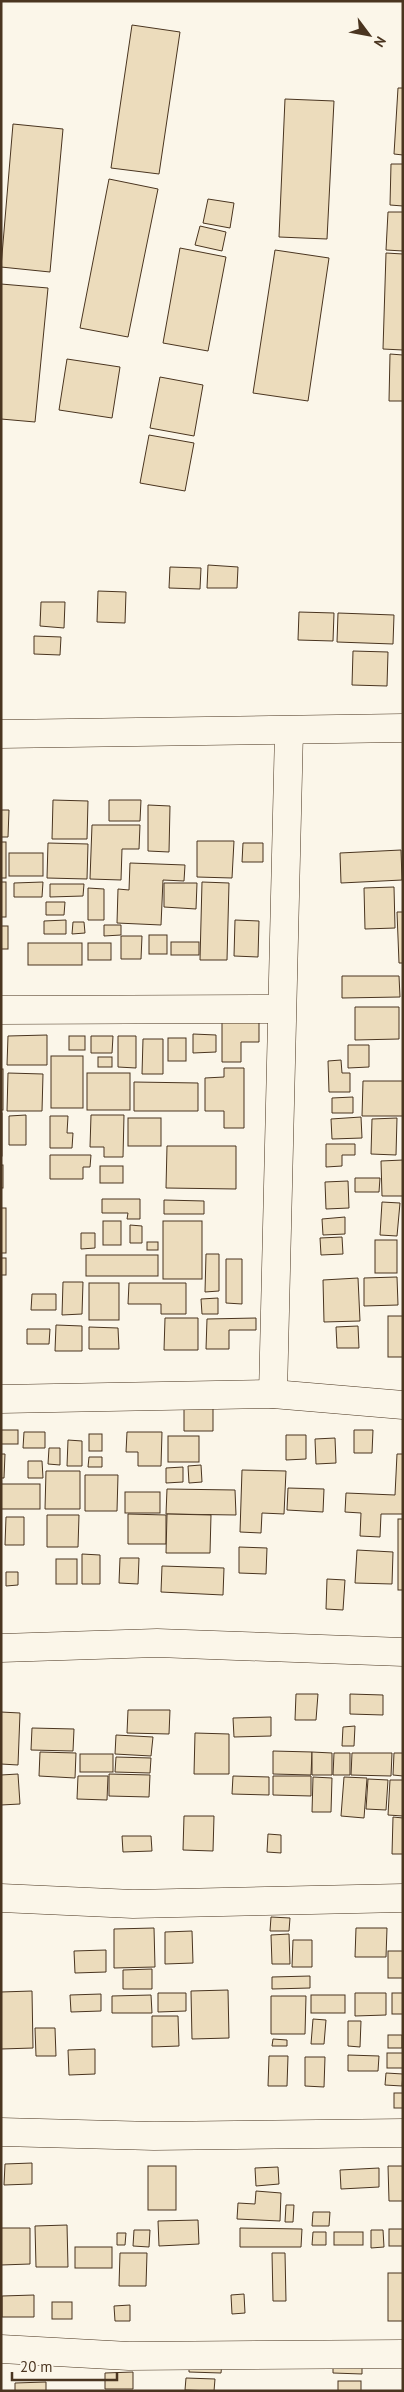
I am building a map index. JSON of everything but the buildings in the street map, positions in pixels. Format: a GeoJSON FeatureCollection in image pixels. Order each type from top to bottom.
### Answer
{"type":"FeatureCollection","features":[{"type":"Feature","properties":{"kind":"street"},"geometry":{"type":"LineString","coordinates":[[1,734],[403,728]]}},
{"type":"Feature","properties":{"kind":"street"},"geometry":{"type":"LineString","coordinates":[[273,1394],[289,731]]}},
{"type":"Feature","properties":{"kind":"street"},"geometry":{"type":"LineString","coordinates":[[1,1010],[281,1009]]}},
{"type":"Feature","properties":{"kind":"street"},"geometry":{"type":"LineString","coordinates":[[1,1399],[273,1394],[403,1405]]}},
{"type":"Feature","properties":{"kind":"street"},"geometry":{"type":"LineString","coordinates":[[1,1648],[157,1643],[403,1652]]}},
{"type":"Feature","properties":{"kind":"street"},"geometry":{"type":"LineString","coordinates":[[1,1898],[133,1904],[403,1898]]}},
{"type":"Feature","properties":{"kind":"street"},"geometry":{"type":"LineString","coordinates":[[1,2132],[154,2136],[403,2133]]}},
{"type":"Feature","properties":{"kind":"street"},"geometry":{"type":"LineString","coordinates":[[1,2350],[129,2356],[403,2354]]}}]}
